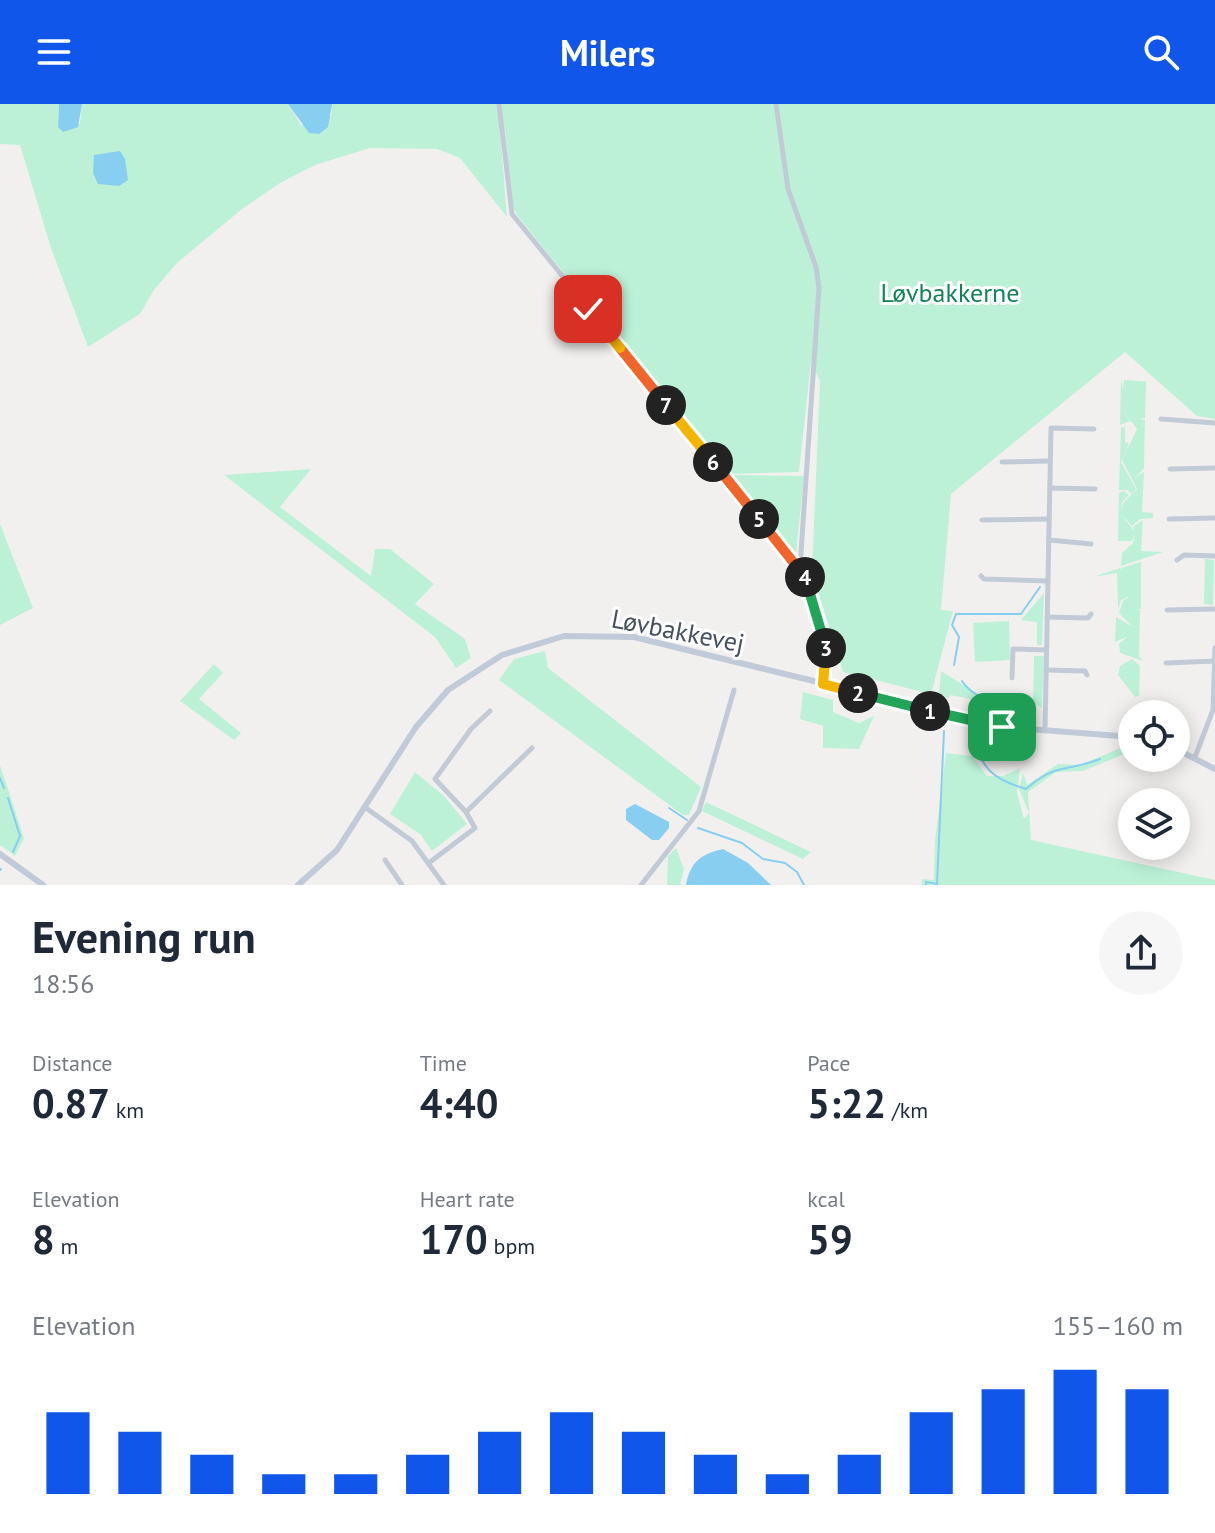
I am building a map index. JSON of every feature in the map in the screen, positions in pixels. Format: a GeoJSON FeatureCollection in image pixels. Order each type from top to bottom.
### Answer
{"type":"FeatureCollection","features":[{"type":"Feature","properties":{"kind":"street"},"geometry":{"type":"LineString","coordinates":[[499,104],[510,208],[516,220],[800,568],[827,648],[823,684]]}},
{"type":"Feature","properties":{"kind":"street"},"geometry":{"type":"LineString","coordinates":[[776,104],[788,189],[816,267],[819,288],[800,568]]}},
{"type":"Feature","properties":{"kind":"street"},"geometry":{"type":"LineString","coordinates":[[1161,419],[1215,423]]}},
{"type":"Feature","properties":{"kind":"street"},"geometry":{"type":"LineString","coordinates":[[1045,732],[1051,428],[1094,429]]}},
{"type":"Feature","properties":{"kind":"street"},"geometry":{"type":"LineString","coordinates":[[1002,462],[1050,461]]}},
{"type":"Feature","properties":{"kind":"street"},"geometry":{"type":"LineString","coordinates":[[1170,469],[1215,468]]}},
{"type":"Feature","properties":{"kind":"street"},"geometry":{"type":"LineString","coordinates":[[1050,488],[1095,489]]}},
{"type":"Feature","properties":{"kind":"street"},"geometry":{"type":"LineString","coordinates":[[1169,519],[1215,518]]}},
{"type":"Feature","properties":{"kind":"street"},"geometry":{"type":"LineString","coordinates":[[982,520],[1049,519]]}},
{"type":"Feature","properties":{"kind":"street"},"geometry":{"type":"LineString","coordinates":[[1049,540],[1091,544]]}},
{"type":"Feature","properties":{"kind":"street"},"geometry":{"type":"LineString","coordinates":[[1177,560],[1184,555],[1215,556]]}},
{"type":"Feature","properties":{"kind":"street"},"geometry":{"type":"LineString","coordinates":[[981,576],[1048,581]]}},
{"type":"Feature","properties":{"kind":"street"},"geometry":{"type":"LineString","coordinates":[[1167,610],[1215,609]]}},
{"type":"Feature","properties":{"kind":"street"},"geometry":{"type":"LineString","coordinates":[[1047,617],[1088,618],[1091,614]]}},
{"type":"Feature","properties":{"kind":"street","name":"Løvbakkevej"},"geometry":{"type":"LineString","coordinates":[[298,885],[337,850],[416,727],[448,690],[485,664],[543,640],[584,635],[634,637],[970,721],[1045,732],[1118,736]]}},
{"type":"Feature","properties":{"kind":"street"},"geometry":{"type":"LineString","coordinates":[[1195,757],[1210,722],[1215,689],[1215,648]]}},
{"type":"Feature","properties":{"kind":"street"},"geometry":{"type":"LineString","coordinates":[[1012,678],[1013,649],[1046,650]]}},
{"type":"Feature","properties":{"kind":"street"},"geometry":{"type":"LineString","coordinates":[[1166,663],[1215,661]]}},
{"type":"Feature","properties":{"kind":"street"},"geometry":{"type":"LineString","coordinates":[[1046,670],[1085,671],[1087,675]]}},
{"type":"Feature","properties":{"kind":"street","name":"Løvbakkevej"},"geometry":{"type":"LineString","coordinates":[[641,885],[699,811],[734,690]]}},
{"type":"Feature","properties":{"kind":"street"},"geometry":{"type":"LineString","coordinates":[[430,862],[473,832],[474,825],[466,812],[435,779],[471,729],[490,711]]}},
{"type":"Feature","properties":{"kind":"street"},"geometry":{"type":"LineString","coordinates":[[466,812],[532,748]]}},
{"type":"Feature","properties":{"kind":"street"},"geometry":{"type":"LineString","coordinates":[[1190,755],[1215,769]]}},
{"type":"Feature","properties":{"kind":"street"},"geometry":{"type":"LineString","coordinates":[[366,808],[412,841],[444,885]]}},
{"type":"Feature","properties":{"kind":"street"},"geometry":{"type":"LineString","coordinates":[[0,854],[43,885]]}},
{"type":"Feature","properties":{"kind":"street"},"geometry":{"type":"LineString","coordinates":[[385,860],[402,885]]}},
{"type":"Feature","properties":{"kind":"green space","name":"Løvbakkerne"},"geometry":{"type":"Polygon","coordinates":[[[0,104],[59,104],[58,127],[63,131],[80,123],[82,104],[288,104],[301,125],[331,116],[332,104],[1215,104],[1215,419],[1197,416],[1125,352],[951,494],[941,610],[953,611],[931,694],[843,672],[812,572],[820,381],[811,362],[799,472],[726,474],[517,215],[513,207],[505,129],[500,130],[507,217],[460,158],[437,149],[370,148],[315,165],[280,183],[242,209],[177,263],[154,290],[140,314],[88,347],[51,248],[20,145],[0,144],[0,104]]]}},
{"type":"Feature","properties":{"kind":"green space"},"geometry":{"type":"Polygon","coordinates":[[[1121,379],[1123,389],[1124,380],[1152,382],[1146,382],[1145,418],[1139,419],[1145,420],[1144,468],[1136,477],[1144,472],[1142,512],[1153,513],[1153,518],[1140,519],[1132,526],[1121,514],[1134,531],[1133,527],[1143,520],[1141,551],[1163,552],[1121,566],[1122,553],[1133,543],[1135,533],[1132,541],[1118,541],[1119,493],[1124,491],[1129,495],[1122,502],[1121,511],[1123,503],[1137,489],[1122,460],[1137,429],[1123,411],[1130,421],[1120,425],[1121,379]]]}},
{"type":"Feature","properties":{"kind":"green space"},"geometry":{"type":"Polygon","coordinates":[[[1121,427],[1125,427],[1125,442],[1129,444],[1121,462],[1136,489],[1131,494],[1128,490],[1119,490],[1121,427]]]}},
{"type":"Feature","properties":{"kind":"green space"},"geometry":{"type":"Polygon","coordinates":[[[311,469],[280,507],[371,576],[375,549],[390,549],[434,584],[415,604],[465,639],[471,658],[456,668],[435,637],[224,475],[311,469]]]}},
{"type":"Feature","properties":{"kind":"green space"},"geometry":{"type":"Polygon","coordinates":[[[729,475],[804,476],[796,553],[729,475]]]}},
{"type":"Feature","properties":{"kind":"green space"},"geometry":{"type":"Polygon","coordinates":[[[0,524],[33,608],[0,625],[0,524]]]}},
{"type":"Feature","properties":{"kind":"green space"},"geometry":{"type":"Polygon","coordinates":[[[1205,559],[1214,560],[1213,605],[1204,604],[1205,559]]]}},
{"type":"Feature","properties":{"kind":"green space"},"geometry":{"type":"Polygon","coordinates":[[[1141,562],[1141,609],[1137,609],[1140,610],[1139,656],[1143,661],[1120,653],[1119,644],[1127,637],[1115,642],[1116,617],[1133,627],[1119,613],[1123,601],[1130,596],[1121,600],[1118,609],[1117,573],[1093,577],[1120,568],[1122,572],[1121,568],[1141,562]]]}},
{"type":"Feature","properties":{"kind":"green space"},"geometry":{"type":"Polygon","coordinates":[[[1044,593],[1042,645],[1037,645],[1037,622],[1021,620],[1044,593]]]}},
{"type":"Feature","properties":{"kind":"green space"},"geometry":{"type":"Polygon","coordinates":[[[1009,621],[1010,660],[975,662],[973,623],[1009,621]]]}},
{"type":"Feature","properties":{"kind":"green space"},"geometry":{"type":"Polygon","coordinates":[[[545,651],[548,668],[701,787],[689,815],[683,815],[499,680],[514,659],[545,651]]]}},
{"type":"Feature","properties":{"kind":"green space"},"geometry":{"type":"Polygon","coordinates":[[[1034,656],[1044,656],[1042,708],[1033,703],[1034,656]]]}},
{"type":"Feature","properties":{"kind":"green space"},"geometry":{"type":"Polygon","coordinates":[[[1132,659],[1140,666],[1139,696],[1135,697],[1118,675],[1120,666],[1132,659]]]}},
{"type":"Feature","properties":{"kind":"green space"},"geometry":{"type":"Polygon","coordinates":[[[214,664],[223,673],[199,699],[241,733],[234,740],[180,701],[214,664]]]}},
{"type":"Feature","properties":{"kind":"green space"},"geometry":{"type":"Polygon","coordinates":[[[941,671],[992,703],[950,695],[949,699],[939,693],[941,671]]]}},
{"type":"Feature","properties":{"kind":"green space"},"geometry":{"type":"Polygon","coordinates":[[[803,692],[833,700],[833,712],[859,723],[874,716],[859,749],[823,748],[823,726],[800,719],[803,692]]]}},
{"type":"Feature","properties":{"kind":"green space"},"geometry":{"type":"Polygon","coordinates":[[[1118,749],[1118,757],[1083,771],[1056,772],[1028,792],[1031,840],[1215,880],[1215,885],[922,885],[922,879],[934,880],[935,841],[946,753],[972,756],[987,776],[1003,776],[1020,768],[1017,793],[1024,819],[1029,813],[1019,789],[1023,773],[1027,785],[1058,764],[1080,765],[1118,749]]]}},
{"type":"Feature","properties":{"kind":"green space"},"geometry":{"type":"Polygon","coordinates":[[[0,765],[24,838],[15,856],[0,845],[0,765]]]}},
{"type":"Feature","properties":{"kind":"green space"},"geometry":{"type":"Polygon","coordinates":[[[415,772],[444,796],[467,824],[432,851],[420,834],[390,814],[415,772]]]}},
{"type":"Feature","properties":{"kind":"green space"},"geometry":{"type":"Polygon","coordinates":[[[706,802],[811,852],[803,859],[702,811],[706,802]]]}},
{"type":"Feature","properties":{"kind":"green space"},"geometry":{"type":"Polygon","coordinates":[[[676,848],[684,869],[680,885],[667,885],[668,856],[676,848]]]}},
{"type":"Feature","properties":{"kind":"water"},"geometry":{"type":"Polygon","coordinates":[[[59,104],[82,104],[78,127],[63,132],[58,127],[59,104]]]}},
{"type":"Feature","properties":{"kind":"water"},"geometry":{"type":"Polygon","coordinates":[[[288,104],[332,104],[328,127],[319,134],[309,133],[288,104]]]}},
{"type":"Feature","properties":{"kind":"water"},"geometry":{"type":"Polygon","coordinates":[[[120,151],[125,159],[128,180],[119,186],[98,184],[93,173],[94,155],[120,151]]]}},
{"type":"Feature","properties":{"kind":"water"},"geometry":{"type":"Polygon","coordinates":[[[635,804],[669,822],[669,828],[659,840],[652,840],[626,820],[626,809],[635,804]]]}},
{"type":"Feature","properties":{"kind":"water"},"geometry":{"type":"Polygon","coordinates":[[[723,849],[748,863],[771,885],[686,885],[690,870],[698,860],[723,849]]]}},
{"type":"Feature","properties":{"kind":"waterway"},"geometry":{"type":"LineString","coordinates":[[954,665],[959,637],[952,625],[956,614],[1021,614],[1040,587]]}},
{"type":"Feature","properties":{"kind":"waterway"},"geometry":{"type":"LineString","coordinates":[[962,681],[984,699],[1033,706]]}},
{"type":"Feature","properties":{"kind":"waterway"},"geometry":{"type":"LineString","coordinates":[[926,885],[926,882],[937,884],[944,731]]}},
{"type":"Feature","properties":{"kind":"waterway"},"geometry":{"type":"LineString","coordinates":[[978,750],[985,765],[996,776],[1026,789],[1047,774],[1100,759]]}},
{"type":"Feature","properties":{"kind":"waterway"},"geometry":{"type":"LineString","coordinates":[[0,778],[4,788]]}},
{"type":"Feature","properties":{"kind":"waterway"},"geometry":{"type":"LineString","coordinates":[[8,798],[20,836],[13,852]]}},
{"type":"Feature","properties":{"kind":"waterway"},"geometry":{"type":"LineString","coordinates":[[669,808],[687,820]]}},
{"type":"Feature","properties":{"kind":"waterway"},"geometry":{"type":"LineString","coordinates":[[698,828],[742,843],[763,859],[785,863],[797,872],[804,885]]}},
{"type":"Feature","properties":{"kind":"route"},"geometry":{"type":"LineString","coordinates":[[588,309],[800,568],[827,648],[823,684],[1002,727]]}}]}
